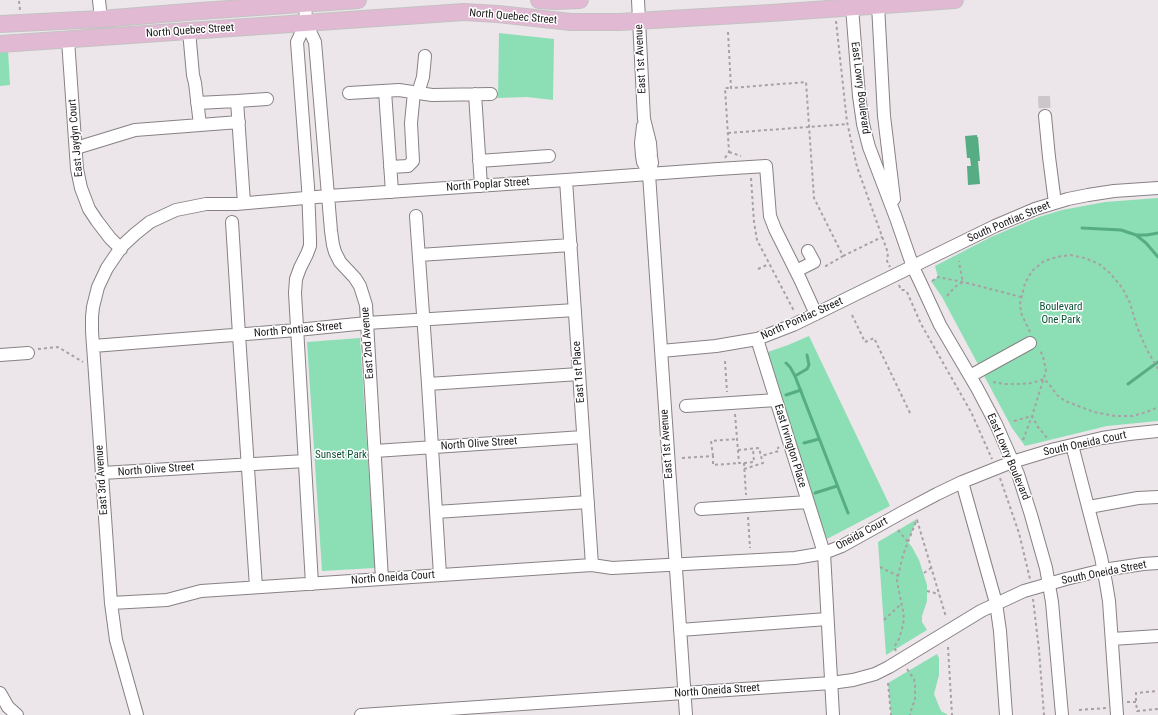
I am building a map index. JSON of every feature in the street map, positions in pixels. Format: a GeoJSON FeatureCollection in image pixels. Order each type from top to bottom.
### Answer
{"type":"FeatureCollection","features":[{"type":"Feature","properties":{"kind":"main road","name":"North Quebec Street"},"geometry":{"type":"LineString","coordinates":[[0,24],[101,19],[305,2],[358,0]]}},
{"type":"Feature","properties":{"kind":"main road","name":"North Quebec Street"},"geometry":{"type":"LineString","coordinates":[[539,0],[580,0]]}},
{"type":"Feature","properties":{"kind":"main road","name":"North Quebec Street"},"geometry":{"type":"LineString","coordinates":[[0,44],[464,12],[558,21],[619,22],[765,13],[865,3],[955,0]]}},
{"type":"Feature","properties":{"kind":"street"},"geometry":{"type":"LineString","coordinates":[[99,0],[101,19]]}},
{"type":"Feature","properties":{"kind":"street","name":"East 1st Avenue"},"geometry":{"type":"LineString","coordinates":[[638,0],[644,119],[650,143],[652,163],[649,174],[686,715]]}},
{"type":"Feature","properties":{"kind":"street","name":"East 2nd Avenue"},"geometry":{"type":"LineString","coordinates":[[305,2],[306,23],[315,42],[330,231],[335,252],[340,262],[355,278],[366,305],[382,579]]}},
{"type":"Feature","properties":{"kind":"street","name":"East Lowry Boulevard"},"geometry":{"type":"LineString","coordinates":[[865,3],[856,70],[865,132],[869,147],[914,267],[940,325],[996,424],[1030,509],[1050,584],[1062,715]]}},
{"type":"Feature","properties":{"kind":"street","name":"East Lowry Boulevard"},"geometry":{"type":"LineString","coordinates":[[865,3],[884,116],[896,218]]}},
{"type":"Feature","properties":{"kind":"street","name":"East 2nd Avenue"},"geometry":{"type":"LineString","coordinates":[[306,23],[297,42],[310,246],[300,268],[295,285],[312,584]]}},
{"type":"Feature","properties":{"kind":"street"},"geometry":{"type":"LineString","coordinates":[[189,31],[200,125]]}},
{"type":"Feature","properties":{"kind":"street","name":"East Jaydyn Court"},"geometry":{"type":"LineString","coordinates":[[68,40],[79,181],[89,209],[103,229],[121,249]]}},
{"type":"Feature","properties":{"kind":"street"},"geometry":{"type":"LineString","coordinates":[[390,167],[408,166],[413,161],[411,123],[416,93],[423,77],[425,56]]}},
{"type":"Feature","properties":{"kind":"street"},"geometry":{"type":"LineString","coordinates":[[349,93],[399,90],[432,95],[491,94]]}},
{"type":"Feature","properties":{"kind":"street"},"geometry":{"type":"LineString","coordinates":[[385,91],[392,192]]}},
{"type":"Feature","properties":{"kind":"street"},"geometry":{"type":"LineString","coordinates":[[475,94],[481,186]]}},
{"type":"Feature","properties":{"kind":"street"},"geometry":{"type":"LineString","coordinates":[[197,103],[267,99]]}},
{"type":"Feature","properties":{"kind":"street"},"geometry":{"type":"LineString","coordinates":[[237,101],[244,203]]}},
{"type":"Feature","properties":{"kind":"street"},"geometry":{"type":"LineString","coordinates":[[1045,116],[1055,202]]}},
{"type":"Feature","properties":{"kind":"street"},"geometry":{"type":"LineString","coordinates":[[76,148],[135,130],[239,122]]}},
{"type":"Feature","properties":{"kind":"street"},"geometry":{"type":"LineString","coordinates":[[479,161],[549,156]]}},
{"type":"Feature","properties":{"kind":"street","name":"North Poplar Street"},"geometry":{"type":"LineString","coordinates":[[308,198],[766,166],[770,216],[796,271]]}},
{"type":"Feature","properties":{"kind":"street","name":"East 1st Place"},"geometry":{"type":"LineString","coordinates":[[566,180],[592,565]]}},
{"type":"Feature","properties":{"kind":"street","name":"South Pontiac Street"},"geometry":{"type":"LineString","coordinates":[[914,267],[995,226],[1055,202],[1094,194],[1158,188]]}},
{"type":"Feature","properties":{"kind":"street"},"geometry":{"type":"LineString","coordinates":[[121,249],[135,234],[150,222],[176,210],[206,204],[244,203],[308,198]]}},
{"type":"Feature","properties":{"kind":"street"},"geometry":{"type":"LineString","coordinates":[[416,216],[440,576]]}},
{"type":"Feature","properties":{"kind":"street"},"geometry":{"type":"LineString","coordinates":[[232,222],[256,587]]}},
{"type":"Feature","properties":{"kind":"street"},"geometry":{"type":"LineString","coordinates":[[419,255],[570,246]]}},
{"type":"Feature","properties":{"kind":"street","name":"East 3rd Avenue"},"geometry":{"type":"LineString","coordinates":[[121,249],[107,268],[98,287],[92,317],[111,603],[116,640],[137,715]]}},
{"type":"Feature","properties":{"kind":"street"},"geometry":{"type":"LineString","coordinates":[[808,251],[814,262],[796,271],[816,314]]}},
{"type":"Feature","properties":{"kind":"street","name":"North Pontiac Street"},"geometry":{"type":"LineString","coordinates":[[661,350],[716,346],[757,339],[793,325],[914,267]]}},
{"type":"Feature","properties":{"kind":"street","name":"North Pontiac Street"},"geometry":{"type":"LineString","coordinates":[[93,346],[239,335],[367,323],[575,310]]}},
{"type":"Feature","properties":{"kind":"street","name":"East Irvington Place"},"geometry":{"type":"LineString","coordinates":[[757,339],[824,553],[833,715]]}},
{"type":"Feature","properties":{"kind":"street"},"geometry":{"type":"LineString","coordinates":[[970,376],[1032,340]]}},
{"type":"Feature","properties":{"kind":"street"},"geometry":{"type":"LineString","coordinates":[[0,355],[28,353]]}},
{"type":"Feature","properties":{"kind":"street"},"geometry":{"type":"LineString","coordinates":[[428,384],[579,374]]}},
{"type":"Feature","properties":{"kind":"street"},"geometry":{"type":"LineString","coordinates":[[686,406],[776,400]]}},
{"type":"Feature","properties":{"kind":"street","name":"South Oneida Court"},"geometry":{"type":"LineString","coordinates":[[1012,462],[1072,445],[1119,435],[1158,431]]}},
{"type":"Feature","properties":{"kind":"street","name":"North Olive Street"},"geometry":{"type":"LineString","coordinates":[[375,451],[583,437]]}},
{"type":"Feature","properties":{"kind":"street"},"geometry":{"type":"LineString","coordinates":[[1072,445],[1104,570],[1109,601],[1117,709]]}},
{"type":"Feature","properties":{"kind":"street","name":"North Olive Street"},"geometry":{"type":"LineString","coordinates":[[102,474],[305,461]]}},
{"type":"Feature","properties":{"kind":"street","name":"Oneida Court"},"geometry":{"type":"LineString","coordinates":[[676,565],[795,558],[824,553],[842,546],[915,505],[962,482],[1012,462]]}},
{"type":"Feature","properties":{"kind":"street"},"geometry":{"type":"LineString","coordinates":[[962,482],[996,603],[1000,631],[1006,715]]}},
{"type":"Feature","properties":{"kind":"street"},"geometry":{"type":"LineString","coordinates":[[1089,507],[1138,498],[1158,497]]}},
{"type":"Feature","properties":{"kind":"street"},"geometry":{"type":"LineString","coordinates":[[436,512],[588,502]]}},
{"type":"Feature","properties":{"kind":"street"},"geometry":{"type":"LineString","coordinates":[[701,510],[808,502]]}},
{"type":"Feature","properties":{"kind":"street","name":"South Oneida Street"},"geometry":{"type":"LineString","coordinates":[[1050,584],[1104,570],[1158,563]]}},
{"type":"Feature","properties":{"kind":"street","name":"North Oneida Court"},"geometry":{"type":"LineString","coordinates":[[111,603],[168,600],[201,591],[256,587],[592,565],[612,568],[676,565]]}},
{"type":"Feature","properties":{"kind":"street","name":"North Oneida Street"},"geometry":{"type":"LineString","coordinates":[[361,715],[831,683],[864,678],[889,667],[996,603],[1032,588],[1050,584]]}},
{"type":"Feature","properties":{"kind":"street"},"geometry":{"type":"LineString","coordinates":[[680,630],[827,619]]}},
{"type":"Feature","properties":{"kind":"street"},"geometry":{"type":"LineString","coordinates":[[1112,639],[1158,636]]}},
{"type":"Feature","properties":{"kind":"street"},"geometry":{"type":"LineString","coordinates":[[0,693],[4,709],[17,715]]}},
{"type":"Feature","properties":{"kind":"path"},"geometry":{"type":"LineString","coordinates":[[728,32],[731,88]]}},
{"type":"Feature","properties":{"kind":"path"},"geometry":{"type":"LineString","coordinates":[[724,160],[729,152],[725,88],[806,82],[814,198],[843,256]]}},
{"type":"Feature","properties":{"kind":"path"},"geometry":{"type":"LineString","coordinates":[[728,133],[848,124]]}},
{"type":"Feature","properties":{"kind":"path"},"geometry":{"type":"LineString","coordinates":[[729,152],[750,159],[756,234],[760,246],[794,311]]}},
{"type":"Feature","properties":{"kind":"path"},"geometry":{"type":"LineString","coordinates":[[824,267],[882,237]]}},
{"type":"Feature","properties":{"kind":"path"},"geometry":{"type":"LineString","coordinates":[[1023,440],[1046,371],[1043,356],[1032,340],[1021,313],[1020,304],[1025,283],[1031,273],[1044,261],[1070,255],[1085,258],[1099,264],[1110,273],[1123,289],[1130,303],[1137,327],[1147,350],[1158,369]]}},
{"type":"Feature","properties":{"kind":"path"},"geometry":{"type":"LineString","coordinates":[[887,261],[890,268]]}},
{"type":"Feature","properties":{"kind":"path"},"geometry":{"type":"LineString","coordinates":[[960,261],[963,282]]}},
{"type":"Feature","properties":{"kind":"path"},"geometry":{"type":"LineString","coordinates":[[758,269],[769,264]]}},
{"type":"Feature","properties":{"kind":"path"},"geometry":{"type":"LineString","coordinates":[[931,281],[938,277],[1021,297]]}},
{"type":"Feature","properties":{"kind":"path"},"geometry":{"type":"LineString","coordinates":[[947,296],[955,287],[963,282]]}},
{"type":"Feature","properties":{"kind":"path"},"geometry":{"type":"LineString","coordinates":[[899,286],[901,290],[907,292],[922,324],[971,412],[990,454]]}},
{"type":"Feature","properties":{"kind":"path"},"geometry":{"type":"LineString","coordinates":[[852,314],[865,342],[874,338],[911,415]]}},
{"type":"Feature","properties":{"kind":"path"},"geometry":{"type":"LineString","coordinates":[[28,353],[36,349],[58,347],[84,363],[94,363]]}},
{"type":"Feature","properties":{"kind":"path"},"geometry":{"type":"LineString","coordinates":[[725,361],[737,439],[739,463]]}},
{"type":"Feature","properties":{"kind":"path"},"geometry":{"type":"LineString","coordinates":[[993,382],[1018,384],[1044,379]]}},
{"type":"Feature","properties":{"kind":"path"},"geometry":{"type":"LineString","coordinates":[[1044,379],[1057,395],[1066,402],[1094,412],[1114,416],[1132,416],[1158,407]]}},
{"type":"Feature","properties":{"kind":"path"},"geometry":{"type":"LineString","coordinates":[[1014,421],[1032,416]]}},
{"type":"Feature","properties":{"kind":"path"},"geometry":{"type":"LineString","coordinates":[[1032,416],[1038,427],[1048,439]]}},
{"type":"Feature","properties":{"kind":"path"},"geometry":{"type":"LineString","coordinates":[[737,439],[711,441],[713,465],[754,462],[753,449]]}},
{"type":"Feature","properties":{"kind":"path"},"geometry":{"type":"LineString","coordinates":[[761,456],[779,451],[778,448],[790,444]]}},
{"type":"Feature","properties":{"kind":"path"},"geometry":{"type":"LineString","coordinates":[[738,450],[759,448],[764,463],[744,469]]}},
{"type":"Feature","properties":{"kind":"path"},"geometry":{"type":"LineString","coordinates":[[682,458],[712,456]]}},
{"type":"Feature","properties":{"kind":"path"},"geometry":{"type":"LineString","coordinates":[[744,463],[750,548]]}},
{"type":"Feature","properties":{"kind":"path"},"geometry":{"type":"LineString","coordinates":[[1000,476],[1019,533],[1031,583]]}},
{"type":"Feature","properties":{"kind":"path"},"geometry":{"type":"LineString","coordinates":[[895,649],[894,648],[898,643],[902,629],[903,611],[897,582],[898,576],[903,555],[917,519],[946,618]]}},
{"type":"Feature","properties":{"kind":"path"},"geometry":{"type":"LineString","coordinates":[[898,530],[908,542]]}},
{"type":"Feature","properties":{"kind":"path"},"geometry":{"type":"LineString","coordinates":[[880,567],[898,576]]}},
{"type":"Feature","properties":{"kind":"path"},"geometry":{"type":"LineString","coordinates":[[924,573],[931,568]]}},
{"type":"Feature","properties":{"kind":"path"},"geometry":{"type":"LineString","coordinates":[[927,591],[939,594]]}},
{"type":"Feature","properties":{"kind":"path"},"geometry":{"type":"LineString","coordinates":[[1034,600],[1044,715]]}},
{"type":"Feature","properties":{"kind":"path"},"geometry":{"type":"LineString","coordinates":[[884,620],[901,604]]}},
{"type":"Feature","properties":{"kind":"path"},"geometry":{"type":"LineString","coordinates":[[948,647],[952,715]]}},
{"type":"Feature","properties":{"kind":"path"},"geometry":{"type":"LineString","coordinates":[[906,668],[912,675],[915,685],[915,700],[910,715]]}},
{"type":"Feature","properties":{"kind":"path"},"geometry":{"type":"LineString","coordinates":[[888,683],[891,715]]}},
{"type":"Feature","properties":{"kind":"path"},"geometry":{"type":"LineString","coordinates":[[1158,691],[1136,693],[1137,711],[1158,709]]}},
{"type":"Feature","properties":{"kind":"path"},"geometry":{"type":"LineString","coordinates":[[1079,710],[1117,709],[1136,702]]}},
{"type":"Feature","properties":{"kind":"green space"},"geometry":{"type":"Polygon","coordinates":[[[499,33],[554,39],[553,100],[527,97],[498,98],[499,33]]]}},
{"type":"Feature","properties":{"kind":"green space"},"geometry":{"type":"Polygon","coordinates":[[[8,50],[10,85],[0,86],[0,51],[8,50]]]}},
{"type":"Feature","properties":{"kind":"green space","name":"Boulevard One Park"},"geometry":{"type":"Polygon","coordinates":[[[1158,198],[1158,421],[1107,426],[1025,446],[1012,428],[942,297],[931,281],[938,277],[935,266],[991,237],[1039,217],[1062,210],[1105,202],[1158,198]]]}},
{"type":"Feature","properties":{"kind":"green space"},"geometry":{"type":"Polygon","coordinates":[[[809,336],[890,506],[825,540],[768,352],[809,336]]]}},
{"type":"Feature","properties":{"kind":"green space","name":"Sunset Park"},"geometry":{"type":"Polygon","coordinates":[[[360,338],[375,568],[322,571],[307,342],[360,338]]]}},
{"type":"Feature","properties":{"kind":"green space"},"geometry":{"type":"Polygon","coordinates":[[[917,519],[908,542],[919,560],[927,585],[927,601],[922,616],[922,622],[927,630],[886,655],[878,542],[917,519]]]}},
{"type":"Feature","properties":{"kind":"green space"},"geometry":{"type":"Polygon","coordinates":[[[937,654],[939,658],[939,675],[934,694],[941,711],[948,715],[891,715],[888,683],[937,654]]]}},
{"type":"Feature","properties":{"kind":"shaded area"},"geometry":{"type":"Polygon","coordinates":[[[977,135],[980,161],[978,161],[980,184],[968,185],[967,166],[971,166],[970,158],[967,158],[965,136],[977,135]]]}},
{"type":"Feature","properties":{"kind":"waterway"},"geometry":{"type":"LineString","coordinates":[[1082,228],[1121,230],[1136,235],[1146,243],[1158,257]]}},
{"type":"Feature","properties":{"kind":"waterway"},"geometry":{"type":"LineString","coordinates":[[1136,235],[1158,233]]}},
{"type":"Feature","properties":{"kind":"waterway"},"geometry":{"type":"LineString","coordinates":[[795,376],[807,369],[809,365],[807,355]]}},
{"type":"Feature","properties":{"kind":"waterway"},"geometry":{"type":"LineString","coordinates":[[1128,384],[1158,362]]}},
{"type":"Feature","properties":{"kind":"waterway"},"geometry":{"type":"LineString","coordinates":[[786,363],[795,376],[848,513]]}},
{"type":"Feature","properties":{"kind":"waterway"},"geometry":{"type":"LineString","coordinates":[[786,395],[801,390]]}},
{"type":"Feature","properties":{"kind":"waterway"},"geometry":{"type":"LineString","coordinates":[[804,443],[819,439]]}},
{"type":"Feature","properties":{"kind":"waterway"},"geometry":{"type":"LineString","coordinates":[[815,493],[837,486]]}},
{"type":"Feature","properties":{"kind":"tunnel"},"geometry":{"type":"LineString","coordinates":[[1044,96],[1045,116]]}}]}
